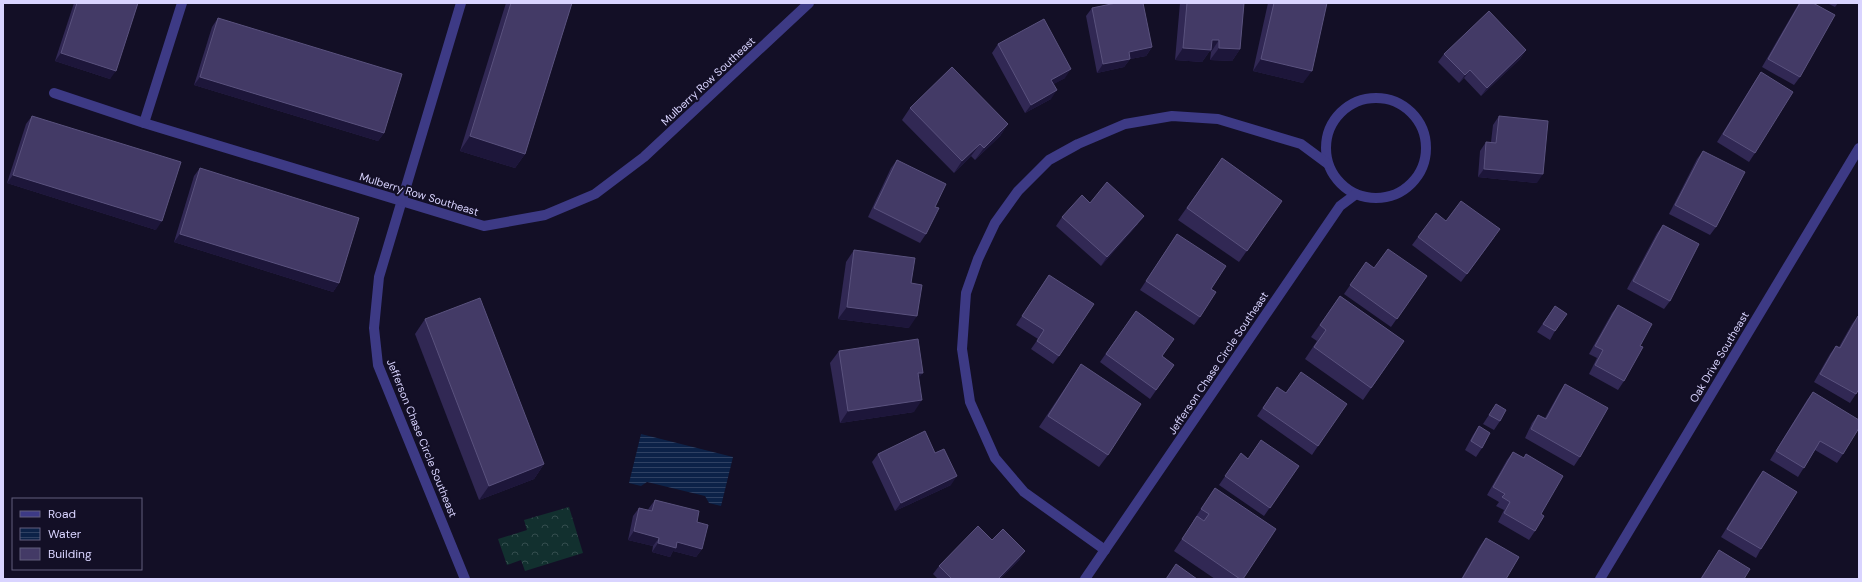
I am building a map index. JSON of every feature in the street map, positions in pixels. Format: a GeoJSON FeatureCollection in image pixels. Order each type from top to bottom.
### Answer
{"type":"FeatureCollection","features":[{"type":"Feature","properties":{"kind":"street"},"geometry":{"type":"LineString","coordinates":[[144,123],[182,3]]}},
{"type":"Feature","properties":{"kind":"street","name":"Jefferson Chase Circle Southeast"},"geometry":{"type":"LineString","coordinates":[[461,3],[379,277],[374,328],[378,365],[465,579]]}},
{"type":"Feature","properties":{"kind":"street","name":"Mulberry Row Southeast"},"geometry":{"type":"LineString","coordinates":[[54,93],[144,123],[484,226],[545,215],[595,194],[644,157],[810,3]]}},
{"type":"Feature","properties":{"kind":"street"},"geometry":{"type":"LineString","coordinates":[[1378,98],[1397,102],[1411,111],[1423,131],[1426,149],[1423,167],[1410,185],[1390,196],[1356,194],[1336,179],[1328,164],[1326,153],[1329,130],[1342,111],[1358,101],[1378,98]]}},
{"type":"Feature","properties":{"kind":"street"},"geometry":{"type":"LineString","coordinates":[[1104,550],[1024,492],[995,458],[970,402],[962,349],[966,293],[978,259],[995,223],[1018,191],[1049,160],[1078,144],[1125,124],[1172,116],[1218,119],[1301,144],[1328,164]]}},
{"type":"Feature","properties":{"kind":"street","name":"Oak Drive Southeast"},"geometry":{"type":"LineString","coordinates":[[1600,579],[1859,148]]}},
{"type":"Feature","properties":{"kind":"street","name":"Jefferson Chase Circle Southeast"},"geometry":{"type":"LineString","coordinates":[[1085,579],[1340,206],[1356,194]]}},
{"type":"Feature","properties":{"kind":"green space"},"geometry":{"type":"Polygon","coordinates":[[[569,507],[583,553],[525,571],[521,560],[507,565],[498,539],[527,530],[524,520],[569,507]]]}},
{"type":"Feature","properties":{"kind":"water"},"geometry":{"type":"Polygon","coordinates":[[[641,434],[733,457],[721,506],[709,503],[705,496],[647,482],[641,486],[629,483],[641,434]]]}},
{"type":"Feature","properties":{"kind":"building"},"geometry":{"type":"Polygon","coordinates":[[[77,3],[138,3],[116,71],[61,53],[77,3]]]}},
{"type":"Feature","properties":{"kind":"building"},"geometry":{"type":"Polygon","coordinates":[[[511,3],[572,3],[525,154],[470,136],[511,3]]]}},
{"type":"Feature","properties":{"kind":"building"},"geometry":{"type":"Polygon","coordinates":[[[1116,3],[1143,3],[1152,47],[1129,52],[1130,59],[1103,64],[1092,8],[1116,3]]]}},
{"type":"Feature","properties":{"kind":"building"},"geometry":{"type":"Polygon","coordinates":[[[1187,3],[1244,3],[1240,49],[1219,48],[1219,40],[1212,40],[1211,50],[1183,48],[1187,3]]]}},
{"type":"Feature","properties":{"kind":"building"},"geometry":{"type":"Polygon","coordinates":[[[1274,3],[1327,3],[1312,71],[1261,59],[1274,3]]]}},
{"type":"Feature","properties":{"kind":"building"},"geometry":{"type":"Polygon","coordinates":[[[1800,3],[1813,3],[1835,15],[1800,77],[1768,59],[1800,3]]]}},
{"type":"Feature","properties":{"kind":"building"},"geometry":{"type":"Polygon","coordinates":[[[1489,11],[1526,50],[1487,88],[1470,70],[1465,75],[1444,54],[1489,11]]]}},
{"type":"Feature","properties":{"kind":"building"},"geometry":{"type":"Polygon","coordinates":[[[218,18],[402,74],[384,133],[200,77],[218,18]]]}},
{"type":"Feature","properties":{"kind":"building"},"geometry":{"type":"Polygon","coordinates":[[[1044,19],[1071,69],[1051,80],[1057,90],[1031,105],[998,44],[1044,19]]]}},
{"type":"Feature","properties":{"kind":"building"},"geometry":{"type":"Polygon","coordinates":[[[952,67],[1008,124],[984,148],[980,144],[962,161],[910,108],[952,67]]]}},
{"type":"Feature","properties":{"kind":"building"},"geometry":{"type":"Polygon","coordinates":[[[1761,72],[1793,92],[1755,153],[1723,134],[1761,72]]]}},
{"type":"Feature","properties":{"kind":"building"},"geometry":{"type":"Polygon","coordinates":[[[32,116],[181,162],[162,221],[13,175],[32,116]]]}},
{"type":"Feature","properties":{"kind":"building"},"geometry":{"type":"Polygon","coordinates":[[[1499,116],[1548,121],[1543,174],[1484,169],[1486,142],[1496,143],[1499,116]]]}},
{"type":"Feature","properties":{"kind":"building"},"geometry":{"type":"Polygon","coordinates":[[[1703,151],[1745,172],[1716,227],[1675,205],[1703,151]]]}},
{"type":"Feature","properties":{"kind":"building"},"geometry":{"type":"Polygon","coordinates":[[[1222,158],[1282,201],[1247,251],[1187,208],[1222,158]]]}},
{"type":"Feature","properties":{"kind":"building"},"geometry":{"type":"Polygon","coordinates":[[[897,160],[946,184],[935,207],[939,208],[926,234],[874,208],[897,160]]]}},
{"type":"Feature","properties":{"kind":"building"},"geometry":{"type":"Polygon","coordinates":[[[200,168],[359,218],[339,283],[180,234],[200,168]]]}},
{"type":"Feature","properties":{"kind":"building"},"geometry":{"type":"Polygon","coordinates":[[[1107,182],[1144,216],[1107,257],[1062,217],[1082,195],[1090,203],[1107,182]]]}},
{"type":"Feature","properties":{"kind":"building"},"geometry":{"type":"Polygon","coordinates":[[[1461,201],[1500,229],[1467,274],[1418,237],[1436,213],[1446,221],[1461,201]]]}},
{"type":"Feature","properties":{"kind":"building"},"geometry":{"type":"Polygon","coordinates":[[[1663,225],[1699,244],[1670,301],[1633,281],[1663,225]]]}},
{"type":"Feature","properties":{"kind":"building"},"geometry":{"type":"Polygon","coordinates":[[[1177,234],[1226,266],[1211,289],[1216,292],[1200,317],[1146,281],[1177,234]]]}},
{"type":"Feature","properties":{"kind":"building"},"geometry":{"type":"Polygon","coordinates":[[[1388,249],[1427,276],[1397,319],[1350,285],[1366,262],[1374,268],[1388,249]]]}},
{"type":"Feature","properties":{"kind":"building"},"geometry":{"type":"Polygon","coordinates":[[[854,250],[915,258],[911,283],[922,285],[917,316],[847,307],[854,250]]]}},
{"type":"Feature","properties":{"kind":"building"},"geometry":{"type":"Polygon","coordinates":[[[1049,275],[1094,304],[1059,356],[1037,341],[1044,330],[1022,316],[1049,275]]]}},
{"type":"Feature","properties":{"kind":"building"},"geometry":{"type":"Polygon","coordinates":[[[1340,296],[1404,341],[1371,388],[1314,347],[1326,330],[1320,325],[1340,296]]]}},
{"type":"Feature","properties":{"kind":"building"},"geometry":{"type":"Polygon","coordinates":[[[480,298],[544,464],[489,486],[425,319],[480,298]]]}},
{"type":"Feature","properties":{"kind":"building"},"geometry":{"type":"Polygon","coordinates":[[[1618,305],[1652,324],[1640,346],[1643,347],[1624,381],[1595,365],[1603,350],[1595,346],[1618,305]]]}},
{"type":"Feature","properties":{"kind":"building"},"geometry":{"type":"Polygon","coordinates":[[[1555,306],[1567,314],[1555,331],[1543,324],[1555,306]]]}},
{"type":"Feature","properties":{"kind":"building"},"geometry":{"type":"Polygon","coordinates":[[[1136,311],[1174,339],[1162,356],[1174,365],[1156,390],[1106,354],[1136,311]]]}},
{"type":"Feature","properties":{"kind":"building"},"geometry":{"type":"Polygon","coordinates":[[[1858,316],[1859,389],[1856,394],[1820,374],[1836,346],[1840,348],[1858,316]]]}},
{"type":"Feature","properties":{"kind":"building"},"geometry":{"type":"Polygon","coordinates":[[[918,339],[923,373],[918,373],[922,400],[848,411],[839,351],[918,339]]]}},
{"type":"Feature","properties":{"kind":"building"},"geometry":{"type":"Polygon","coordinates":[[[1081,364],[1141,404],[1108,455],[1048,416],[1081,364]]]}},
{"type":"Feature","properties":{"kind":"building"},"geometry":{"type":"Polygon","coordinates":[[[1301,372],[1347,404],[1318,446],[1263,408],[1277,387],[1286,393],[1301,372]]]}},
{"type":"Feature","properties":{"kind":"building"},"geometry":{"type":"Polygon","coordinates":[[[1565,384],[1608,408],[1580,457],[1531,429],[1538,415],[1546,419],[1565,384]]]}},
{"type":"Feature","properties":{"kind":"building"},"geometry":{"type":"Polygon","coordinates":[[[1813,392],[1859,420],[1859,428],[1843,454],[1820,441],[1804,468],[1776,451],[1813,392]]]}},
{"type":"Feature","properties":{"kind":"building"},"geometry":{"type":"Polygon","coordinates":[[[1496,404],[1506,410],[1500,421],[1489,415],[1496,404]]]}},
{"type":"Feature","properties":{"kind":"building"},"geometry":{"type":"Polygon","coordinates":[[[1479,426],[1490,433],[1482,448],[1471,441],[1479,426]]]}},
{"type":"Feature","properties":{"kind":"building"},"geometry":{"type":"Polygon","coordinates":[[[925,431],[935,453],[944,449],[957,476],[901,503],[878,454],[925,431]]]}},
{"type":"Feature","properties":{"kind":"building"},"geometry":{"type":"Polygon","coordinates":[[[1261,440],[1299,466],[1270,508],[1225,476],[1241,453],[1248,459],[1261,440]]]}},
{"type":"Feature","properties":{"kind":"building"},"geometry":{"type":"Polygon","coordinates":[[[1513,452],[1524,458],[1526,454],[1563,476],[1541,514],[1544,516],[1535,531],[1504,513],[1510,502],[1502,497],[1505,494],[1493,487],[1513,452]]]}},
{"type":"Feature","properties":{"kind":"building"},"geometry":{"type":"Polygon","coordinates":[[[1763,471],[1797,492],[1761,549],[1727,529],[1763,471]]]}},
{"type":"Feature","properties":{"kind":"building"},"geometry":{"type":"Polygon","coordinates":[[[1215,488],[1276,529],[1243,579],[1240,579],[1182,539],[1197,516],[1204,521],[1209,514],[1201,509],[1215,488]]]}},
{"type":"Feature","properties":{"kind":"building"},"geometry":{"type":"Polygon","coordinates":[[[655,500],[699,511],[697,522],[708,525],[702,549],[677,542],[676,548],[658,543],[659,538],[634,531],[639,508],[652,511],[655,500]]]}},
{"type":"Feature","properties":{"kind":"building"},"geometry":{"type":"Polygon","coordinates":[[[978,526],[992,540],[1003,529],[1025,551],[998,579],[952,579],[939,566],[978,526]]]}},
{"type":"Feature","properties":{"kind":"building"},"geometry":{"type":"Polygon","coordinates":[[[1486,538],[1519,557],[1506,579],[1462,579],[1486,538]]]}},
{"type":"Feature","properties":{"kind":"building"},"geometry":{"type":"Polygon","coordinates":[[[1719,550],[1750,569],[1744,579],[1701,579],[1719,550]]]}},
{"type":"Feature","properties":{"kind":"building"},"geometry":{"type":"Polygon","coordinates":[[[1176,564],[1197,579],[1166,579],[1176,564]]]}}]}
